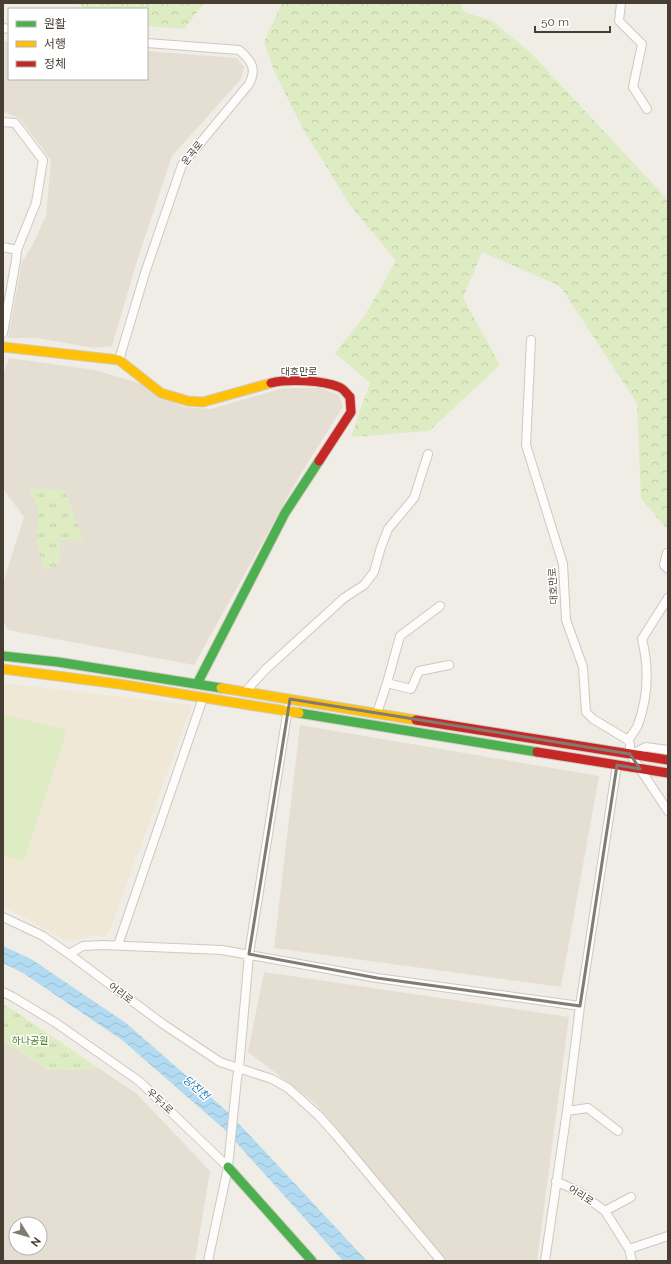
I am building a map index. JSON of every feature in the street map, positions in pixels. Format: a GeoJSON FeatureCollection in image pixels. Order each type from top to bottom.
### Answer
{"type":"FeatureCollection","features":[{"type":"Feature","properties":{"kind":"main road"},"geometry":{"type":"LineString","coordinates":[[3,347],[119,360]]}},
{"type":"Feature","properties":{"kind":"main road","name":"대호만로"},"geometry":{"type":"LineString","coordinates":[[119,360],[161,393],[188,401],[203,402],[279,381],[319,382],[340,387],[350,397],[351,412],[285,513],[197,684]]}},
{"type":"Feature","properties":{"kind":"main road"},"geometry":{"type":"LineString","coordinates":[[3,656],[58,662],[668,760]]}},
{"type":"Feature","properties":{"kind":"main road"},"geometry":{"type":"LineString","coordinates":[[3,669],[119,684],[668,773]]}},
{"type":"Feature","properties":{"kind":"main road"},"geometry":{"type":"LineString","coordinates":[[228,1166],[312,1261]]}},
{"type":"Feature","properties":{"kind":"street"},"geometry":{"type":"LineString","coordinates":[[621,3],[619,21],[642,44],[633,87],[647,108]]}},
{"type":"Feature","properties":{"kind":"street","name":"운곡로"},"geometry":{"type":"LineString","coordinates":[[119,360],[145,273],[182,165],[249,84],[253,76],[253,67],[248,58],[239,50],[148,43]]}},
{"type":"Feature","properties":{"kind":"street"},"geometry":{"type":"LineString","coordinates":[[3,122],[15,123],[43,160],[36,203],[17,250],[3,333]]}},
{"type":"Feature","properties":{"kind":"street"},"geometry":{"type":"LineString","coordinates":[[3,247],[17,250]]}},
{"type":"Feature","properties":{"kind":"street","name":"대호만로"},"geometry":{"type":"LineString","coordinates":[[531,340],[526,445],[563,564],[566,620],[583,667],[586,712],[629,742]]}},
{"type":"Feature","properties":{"kind":"street"},"geometry":{"type":"LineString","coordinates":[[245,692],[266,669],[344,598],[364,585],[374,572],[388,529],[414,498],[428,454]]}},
{"type":"Feature","properties":{"kind":"street"},"geometry":{"type":"LineString","coordinates":[[667,553],[664,565],[668,569]]}},
{"type":"Feature","properties":{"kind":"street"},"geometry":{"type":"LineString","coordinates":[[668,598],[642,639],[647,688],[638,726],[629,742],[630,754],[668,811]]}},
{"type":"Feature","properties":{"kind":"street"},"geometry":{"type":"LineString","coordinates":[[377,713],[400,636],[440,606]]}},
{"type":"Feature","properties":{"kind":"street"},"geometry":{"type":"LineString","coordinates":[[387,682],[411,689],[419,671],[449,665]]}},
{"type":"Feature","properties":{"kind":"street"},"geometry":{"type":"LineString","coordinates":[[118,945],[204,698]]}},
{"type":"Feature","properties":{"kind":"street"},"geometry":{"type":"LineString","coordinates":[[208,1261],[228,1166],[239,1068],[249,954],[290,699]]}},
{"type":"Feature","properties":{"kind":"street"},"geometry":{"type":"LineString","coordinates":[[629,742],[646,747],[668,750]]}},
{"type":"Feature","properties":{"kind":"street"},"geometry":{"type":"LineString","coordinates":[[630,754],[646,747]]}},
{"type":"Feature","properties":{"kind":"street"},"geometry":{"type":"LineString","coordinates":[[544,1261],[567,1111],[580,1006],[617,765]]}},
{"type":"Feature","properties":{"kind":"street","name":"어리로"},"geometry":{"type":"LineString","coordinates":[[3,917],[43,936],[169,1029],[220,1062],[272,1079],[288,1088],[319,1116],[441,1261]]}},
{"type":"Feature","properties":{"kind":"street"},"geometry":{"type":"LineString","coordinates":[[69,954],[83,946],[118,945],[222,950],[377,978],[580,1006]]}},
{"type":"Feature","properties":{"kind":"street","name":"우두1로"},"geometry":{"type":"LineString","coordinates":[[3,992],[56,1023],[139,1081],[228,1166]]}},
{"type":"Feature","properties":{"kind":"street"},"geometry":{"type":"LineString","coordinates":[[567,1111],[588,1108],[618,1131]]}},
{"type":"Feature","properties":{"kind":"street","name":"어리로"},"geometry":{"type":"LineString","coordinates":[[556,1181],[579,1192],[605,1211],[629,1249],[632,1261]]}},
{"type":"Feature","properties":{"kind":"street"},"geometry":{"type":"LineString","coordinates":[[605,1211],[631,1197]]}},
{"type":"Feature","properties":{"kind":"street"},"geometry":{"type":"LineString","coordinates":[[629,1249],[668,1236]]}},
{"type":"Feature","properties":{"kind":"highlighted area"},"geometry":{"type":"Polygon","coordinates":[[[290,699],[630,754],[640,769],[617,765],[580,1006],[377,978],[249,954],[290,699]]]}},
{"type":"Feature","properties":{"kind":"shaded area"},"geometry":{"type":"Polygon","coordinates":[[[3,41],[8,42],[8,80],[148,80],[148,51],[237,58],[244,67],[241,79],[172,156],[137,261],[112,346],[94,348],[37,338],[8,338],[22,262],[31,248],[46,216],[51,160],[19,118],[3,112],[3,41]]]}},
{"type":"Feature","properties":{"kind":"shaded area"},"geometry":{"type":"Polygon","coordinates":[[[9,358],[95,370],[139,383],[159,396],[184,407],[211,409],[283,388],[320,388],[339,395],[343,407],[300,475],[194,665],[8,630],[3,620],[3,583],[24,517],[3,489],[3,374],[9,358]]]}},
{"type":"Feature","properties":{"kind":"shaded area"},"geometry":{"type":"Polygon","coordinates":[[[3,683],[192,705],[109,932],[105,937],[94,935],[71,941],[64,940],[3,907],[3,683]]]}},
{"type":"Feature","properties":{"kind":"shaded area"},"geometry":{"type":"Polygon","coordinates":[[[300,725],[599,776],[561,987],[274,948],[300,725]]]}},
{"type":"Feature","properties":{"kind":"shaded area"},"geometry":{"type":"Polygon","coordinates":[[[264,972],[569,1017],[537,1261],[447,1261],[315,1103],[248,1052],[264,972]]]}},
{"type":"Feature","properties":{"kind":"shaded area"},"geometry":{"type":"Polygon","coordinates":[[[3,1041],[48,1070],[100,1069],[136,1093],[210,1171],[195,1261],[3,1261],[3,1041]]]}},
{"type":"Feature","properties":{"kind":"green space"},"geometry":{"type":"Polygon","coordinates":[[[76,3],[204,3],[184,29],[148,26],[148,8],[83,8],[76,3]]]}},
{"type":"Feature","properties":{"kind":"green space"},"geometry":{"type":"Polygon","coordinates":[[[282,3],[460,3],[464,12],[492,21],[530,52],[668,200],[668,530],[641,499],[637,403],[560,286],[482,252],[463,298],[500,365],[429,431],[351,437],[370,383],[335,353],[366,314],[396,261],[350,205],[303,129],[274,71],[264,42],[282,3]]]}},
{"type":"Feature","properties":{"kind":"green space"},"geometry":{"type":"Polygon","coordinates":[[[29,488],[65,490],[84,542],[60,539],[60,565],[45,570],[37,547],[38,509],[29,488]]]}},
{"type":"Feature","properties":{"kind":"green space"},"geometry":{"type":"Polygon","coordinates":[[[3,714],[67,730],[24,861],[3,856],[3,714]]]}},
{"type":"Feature","properties":{"kind":"green space","name":"하나공원"},"geometry":{"type":"Polygon","coordinates":[[[3,1004],[100,1069],[48,1070],[3,1041],[3,1004]]]}},
{"type":"Feature","properties":{"kind":"water","name":"당진천"},"geometry":{"type":"Polygon","coordinates":[[[3,946],[31,959],[126,1023],[229,1113],[367,1261],[343,1261],[224,1129],[122,1040],[23,973],[3,963],[3,946]]]}},
{"type":"Feature","properties":{"kind":"traffic: fast"},"geometry":{"type":"LineString","coordinates":[[197,684],[285,513],[319,461]]}},
{"type":"Feature","properties":{"kind":"traffic: fast"},"geometry":{"type":"LineString","coordinates":[[3,656],[58,662],[221,688]]}},
{"type":"Feature","properties":{"kind":"traffic: fast"},"geometry":{"type":"LineString","coordinates":[[299,713],[537,752]]}},
{"type":"Feature","properties":{"kind":"traffic: fast"},"geometry":{"type":"LineString","coordinates":[[228,1167],[312,1261]]}},
{"type":"Feature","properties":{"kind":"traffic: slow"},"geometry":{"type":"LineString","coordinates":[[3,347],[119,360],[161,393],[188,401],[203,402],[271,383]]}},
{"type":"Feature","properties":{"kind":"traffic: slow"},"geometry":{"type":"LineString","coordinates":[[3,669],[119,684],[299,713]]}},
{"type":"Feature","properties":{"kind":"traffic: slow"},"geometry":{"type":"LineString","coordinates":[[221,688],[416,720]]}},
{"type":"Feature","properties":{"kind":"traffic: jam"},"geometry":{"type":"LineString","coordinates":[[271,383],[295,381],[324,383],[340,388],[350,397],[351,412],[319,461]]}},
{"type":"Feature","properties":{"kind":"traffic: jam"},"geometry":{"type":"LineString","coordinates":[[416,720],[668,760]]}},
{"type":"Feature","properties":{"kind":"traffic: jam"},"geometry":{"type":"LineString","coordinates":[[537,752],[668,773]]}}]}
